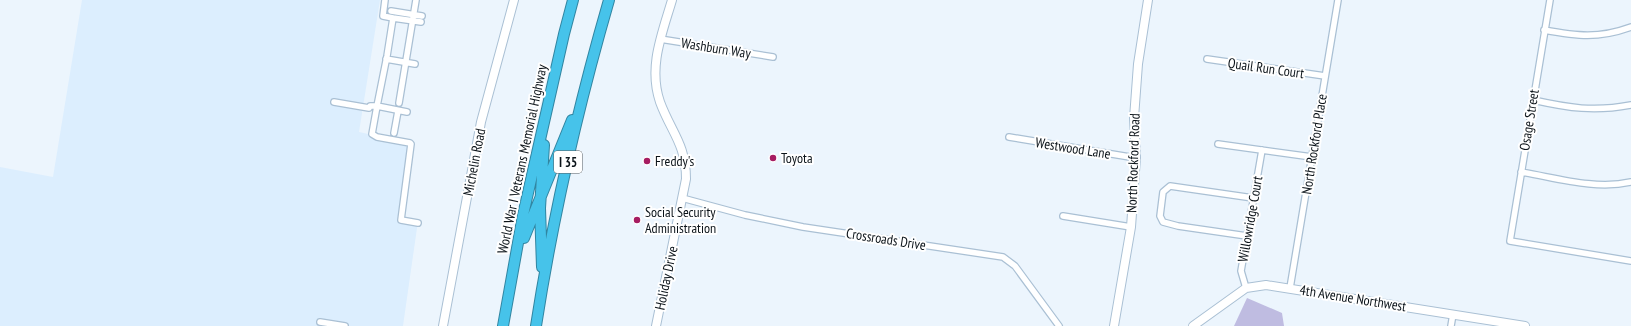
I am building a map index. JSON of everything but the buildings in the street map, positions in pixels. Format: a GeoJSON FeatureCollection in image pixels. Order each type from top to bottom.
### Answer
{"type":"FeatureCollection","features":[{"type":"Feature","properties":{"kind":"highway","name":"World War I Veterans Memorial Highway"},"geometry":{"type":"LineString","coordinates":[[503,326],[512,270],[573,0]]}},
{"type":"Feature","properties":{"kind":"highway","name":"I 35"},"geometry":{"type":"LineString","coordinates":[[536,326],[542,284],[557,210],[588,72],[609,0]]}},
{"type":"Feature","properties":{"kind":"highway"},"geometry":{"type":"LineString","coordinates":[[512,270],[541,195],[567,134],[588,72]]}},
{"type":"Feature","properties":{"kind":"highway"},"geometry":{"type":"LineString","coordinates":[[542,284],[541,195],[545,133],[554,80]]}},
{"type":"Feature","properties":{"kind":"street"},"geometry":{"type":"LineString","coordinates":[[385,0],[383,16],[393,18],[413,17]]}},
{"type":"Feature","properties":{"kind":"street"},"geometry":{"type":"LineString","coordinates":[[399,104],[416,0]]}},
{"type":"Feature","properties":{"kind":"street","name":"Michelin Road"},"geometry":{"type":"LineString","coordinates":[[443,326],[481,122],[514,0]]}},
{"type":"Feature","properties":{"kind":"street","name":"Holiday Drive"},"geometry":{"type":"LineString","coordinates":[[656,326],[686,179],[684,154],[660,101],[655,77],[655,61],[672,0]]}},
{"type":"Feature","properties":{"kind":"street","name":"North Rockford Road"},"geometry":{"type":"LineString","coordinates":[[1114,326],[1131,227],[1136,158],[1134,118],[1137,71],[1148,0]]}},
{"type":"Feature","properties":{"kind":"street","name":"North Rockford Place"},"geometry":{"type":"LineString","coordinates":[[1290,288],[1338,0]]}},
{"type":"Feature","properties":{"kind":"street","name":"Osage Street"},"geometry":{"type":"LineString","coordinates":[[1550,0],[1510,241],[1631,261]]}},
{"type":"Feature","properties":{"kind":"street"},"geometry":{"type":"LineString","coordinates":[[391,11],[421,19]]}},
{"type":"Feature","properties":{"kind":"street"},"geometry":{"type":"LineString","coordinates":[[393,18],[372,134],[377,137],[412,144],[401,220],[418,223]]}},
{"type":"Feature","properties":{"kind":"street"},"geometry":{"type":"LineString","coordinates":[[1544,30],[1587,36],[1600,36],[1631,28]]}},
{"type":"Feature","properties":{"kind":"street","name":"Washburn Way"},"geometry":{"type":"LineString","coordinates":[[660,39],[773,57]]}},
{"type":"Feature","properties":{"kind":"street"},"geometry":{"type":"LineString","coordinates":[[386,59],[415,64]]}},
{"type":"Feature","properties":{"kind":"street","name":"Quail Run Court"},"geometry":{"type":"LineString","coordinates":[[1207,59],[1325,76]]}},
{"type":"Feature","properties":{"kind":"street"},"geometry":{"type":"LineString","coordinates":[[1533,100],[1569,108],[1587,109],[1602,109],[1631,105]]}},
{"type":"Feature","properties":{"kind":"street"},"geometry":{"type":"LineString","coordinates":[[334,102],[369,108],[370,106],[377,106],[407,112]]}},
{"type":"Feature","properties":{"kind":"street"},"geometry":{"type":"LineString","coordinates":[[394,133],[398,111]]}},
{"type":"Feature","properties":{"kind":"street","name":"Westwood Lane"},"geometry":{"type":"LineString","coordinates":[[1009,137],[1136,158]]}},
{"type":"Feature","properties":{"kind":"street"},"geometry":{"type":"LineString","coordinates":[[1218,144],[1312,157]]}},
{"type":"Feature","properties":{"kind":"street","name":"Willowridge Court"},"geometry":{"type":"LineString","coordinates":[[1246,288],[1241,271],[1262,150]]}},
{"type":"Feature","properties":{"kind":"street"},"geometry":{"type":"LineString","coordinates":[[1521,172],[1596,185],[1631,182]]}},
{"type":"Feature","properties":{"kind":"street"},"geometry":{"type":"LineString","coordinates":[[1247,236],[1178,226],[1163,222],[1160,216],[1163,192],[1170,186],[1253,198]]}},
{"type":"Feature","properties":{"kind":"street","name":"Crossroads Drive"},"geometry":{"type":"LineString","coordinates":[[682,198],[745,215],[796,225],[1003,257],[1015,266],[1059,326]]}},
{"type":"Feature","properties":{"kind":"street"},"geometry":{"type":"LineString","coordinates":[[1064,216],[1131,227]]}},
{"type":"Feature","properties":{"kind":"street","name":"4th Avenue Northwest"},"geometry":{"type":"LineString","coordinates":[[1193,326],[1246,288],[1266,285],[1525,326]]}},
{"type":"Feature","properties":{"kind":"street"},"geometry":{"type":"LineString","coordinates":[[1451,326],[1453,314]]}},
{"type":"Feature","properties":{"kind":"street"},"geometry":{"type":"LineString","coordinates":[[320,322],[346,326]]}},
{"type":"Feature","properties":{"kind":"shaded area"},"geometry":{"type":"Polygon","coordinates":[[[82,0],[380,0],[359,132],[409,143],[399,219],[418,221],[403,326],[0,326],[0,167],[53,177],[82,0]]]}},
{"type":"Feature","properties":{"kind":"shaded area"},"geometry":{"type":"Polygon","coordinates":[[[1247,298],[1282,313],[1284,326],[1234,326],[1247,298]]]}},
{"type":"Feature","properties":{"kind":"place","name":"Toyota"},"geometry":{"type":"Point","coordinates":[773,158]}},
{"type":"Feature","properties":{"kind":"place","name":"Freddy's"},"geometry":{"type":"Point","coordinates":[647,161]}},
{"type":"Feature","properties":{"kind":"place","name":"Social Security Administration"},"geometry":{"type":"Point","coordinates":[637,220]}}]}
